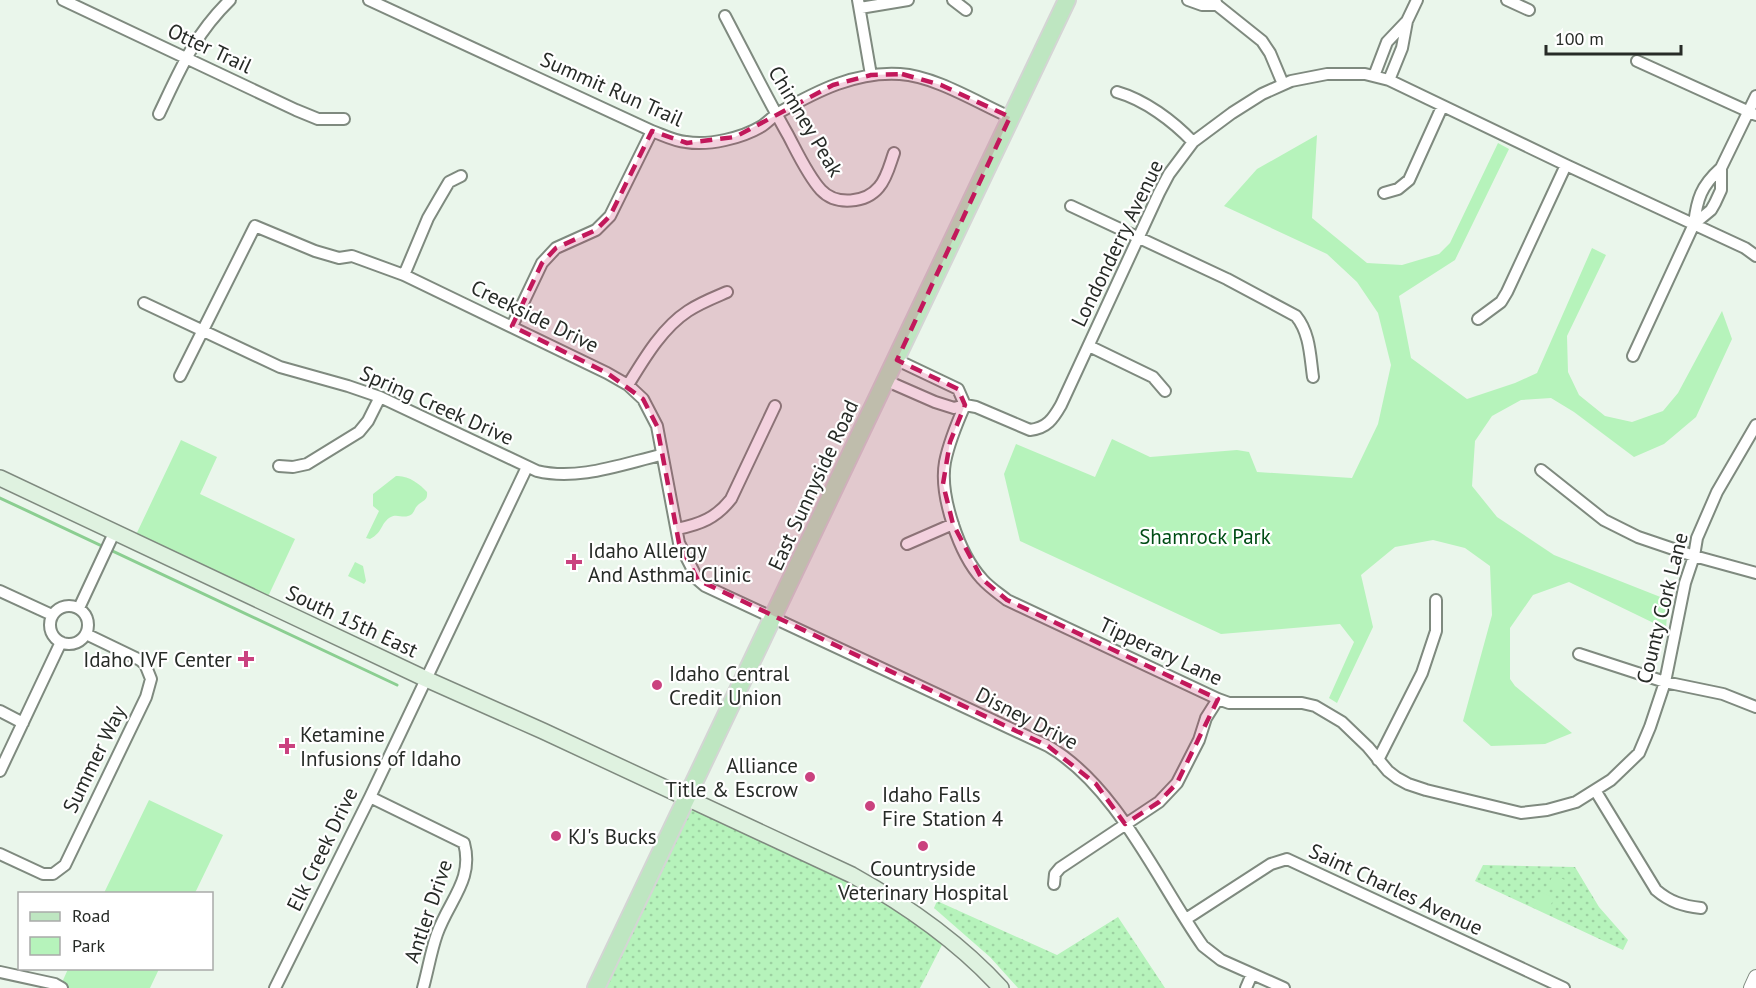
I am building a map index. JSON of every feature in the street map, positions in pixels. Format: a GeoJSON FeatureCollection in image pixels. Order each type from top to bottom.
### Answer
{"type":"FeatureCollection","features":[{"type":"Feature","properties":{"kind":"main road","name":"East Sunnyside Road"},"geometry":{"type":"LineString","coordinates":[[596,988],[1067,0]]}},
{"type":"Feature","properties":{"kind":"main road","name":"South 15th East"},"geometry":{"type":"LineString","coordinates":[[0,478],[112,538],[426,679],[880,890],[946,937],[1001,988]]}},
{"type":"Feature","properties":{"kind":"street","name":"Otter Trail"},"geometry":{"type":"LineString","coordinates":[[63,0],[318,119],[344,119]]}},
{"type":"Feature","properties":{"kind":"street"},"geometry":{"type":"LineString","coordinates":[[159,114],[186,57],[207,24],[230,0]]}},
{"type":"Feature","properties":{"kind":"street","name":"Summit Run Trail"},"geometry":{"type":"LineString","coordinates":[[369,0],[652,130],[687,143],[735,137],[754,130],[777,114],[833,85],[871,75],[915,76],[941,85],[1010,117]]}},
{"type":"Feature","properties":{"kind":"street"},"geometry":{"type":"LineString","coordinates":[[871,75],[859,4],[908,0]]}},
{"type":"Feature","properties":{"kind":"street"},"geometry":{"type":"LineString","coordinates":[[953,0],[966,10]]}},
{"type":"Feature","properties":{"kind":"street"},"geometry":{"type":"LineString","coordinates":[[1188,0],[1202,5],[1216,3],[1262,41],[1270,53],[1282,84]]}},
{"type":"Feature","properties":{"kind":"street"},"geometry":{"type":"LineString","coordinates":[[1389,80],[1402,48],[1407,21],[1417,0]]}},
{"type":"Feature","properties":{"kind":"street"},"geometry":{"type":"LineString","coordinates":[[1507,0],[1529,10]]}},
{"type":"Feature","properties":{"kind":"street","name":"Chimney Peak"},"geometry":{"type":"LineString","coordinates":[[725,16],[801,159],[821,190],[832,198],[852,201],[878,189],[884,181],[894,153]]}},
{"type":"Feature","properties":{"kind":"street"},"geometry":{"type":"LineString","coordinates":[[1374,76],[1387,42],[1407,21]]}},
{"type":"Feature","properties":{"kind":"street"},"geometry":{"type":"LineString","coordinates":[[1636,61],[1752,114]]}},
{"type":"Feature","properties":{"kind":"street","name":"Londonderry Avenue"},"geometry":{"type":"LineString","coordinates":[[887,381],[934,402],[954,408],[965,405],[1030,430],[1048,424],[1055,416],[1089,346],[1169,174],[1193,142],[1232,113],[1282,84],[1310,76],[1365,74],[1389,80],[1694,224]]}},
{"type":"Feature","properties":{"kind":"street"},"geometry":{"type":"LineString","coordinates":[[1117,92],[1152,109],[1180,128],[1193,142]]}},
{"type":"Feature","properties":{"kind":"street"},"geometry":{"type":"LineString","coordinates":[[1633,356],[1694,224],[1696,204],[1703,188],[1721,168],[1752,114],[1756,96]]}},
{"type":"Feature","properties":{"kind":"street"},"geometry":{"type":"LineString","coordinates":[[1384,194],[1398,189],[1408,180],[1442,107]]}},
{"type":"Feature","properties":{"kind":"street"},"geometry":{"type":"LineString","coordinates":[[512,326],[537,272],[556,248],[596,230],[609,216],[652,130]]}},
{"type":"Feature","properties":{"kind":"street"},"geometry":{"type":"LineString","coordinates":[[1478,319],[1501,302],[1507,292],[1566,165]]}},
{"type":"Feature","properties":{"kind":"street"},"geometry":{"type":"LineString","coordinates":[[1694,224],[1711,210],[1715,203],[1721,190],[1721,168]]}},
{"type":"Feature","properties":{"kind":"street"},"geometry":{"type":"LineString","coordinates":[[404,275],[428,218],[449,182],[461,176]]}},
{"type":"Feature","properties":{"kind":"street"},"geometry":{"type":"LineString","coordinates":[[1071,206],[1227,279],[1296,316],[1303,325],[1307,337],[1313,377]]}},
{"type":"Feature","properties":{"kind":"street"},"geometry":{"type":"LineString","coordinates":[[1694,224],[1745,248],[1756,256]]}},
{"type":"Feature","properties":{"kind":"street","name":"Creekside Drive"},"geometry":{"type":"LineString","coordinates":[[202,331],[255,226],[315,251],[339,258],[352,256],[404,275],[607,373],[628,385],[643,399],[657,426],[679,543],[698,580],[705,586],[774,618]]}},
{"type":"Feature","properties":{"kind":"street"},"geometry":{"type":"LineString","coordinates":[[628,385],[641,363],[675,321],[702,303],[727,292]]}},
{"type":"Feature","properties":{"kind":"street","name":"Spring Creek Drive"},"geometry":{"type":"LineString","coordinates":[[144,303],[280,368],[380,397],[527,466],[553,475],[575,474],[661,455]]}},
{"type":"Feature","properties":{"kind":"street"},"geometry":{"type":"LineString","coordinates":[[180,376],[202,331]]}},
{"type":"Feature","properties":{"kind":"street"},"geometry":{"type":"LineString","coordinates":[[1089,346],[1153,377],[1165,391]]}},
{"type":"Feature","properties":{"kind":"street","name":"Londonderry Avenue"},"geometry":{"type":"LineString","coordinates":[[897,360],[958,389],[965,405]]}},
{"type":"Feature","properties":{"kind":"street"},"geometry":{"type":"LineString","coordinates":[[279,466],[293,467],[307,464],[359,432],[368,421],[380,397]]}},
{"type":"Feature","properties":{"kind":"street","name":"Tipperary Lane"},"geometry":{"type":"LineString","coordinates":[[965,405],[950,442],[945,463],[944,484],[947,505],[953,524],[975,569],[982,579],[1007,600],[1229,703],[1302,703],[1315,706],[1342,722],[1368,747],[1388,771],[1408,784],[1521,813],[1547,810],[1576,802],[1595,790]]}},
{"type":"Feature","properties":{"kind":"street"},"geometry":{"type":"LineString","coordinates":[[677,528],[709,520],[722,510],[730,499],[775,406]]}},
{"type":"Feature","properties":{"kind":"street","name":"County Cork Lane"},"geometry":{"type":"LineString","coordinates":[[1595,790],[1611,780],[1639,753],[1665,681],[1685,583],[1697,538],[1717,492],[1754,432]]}},
{"type":"Feature","properties":{"kind":"street","name":"Elk Creek Drive"},"geometry":{"type":"LineString","coordinates":[[275,988],[370,797],[527,466]]}},
{"type":"Feature","properties":{"kind":"street"},"geometry":{"type":"LineString","coordinates":[[1541,470],[1613,525],[1638,537],[1694,556],[1756,573]]}},
{"type":"Feature","properties":{"kind":"street"},"geometry":{"type":"LineString","coordinates":[[907,544],[953,524]]}},
{"type":"Feature","properties":{"kind":"street"},"geometry":{"type":"LineString","coordinates":[[79,608],[112,538]]}},
{"type":"Feature","properties":{"kind":"street"},"geometry":{"type":"LineString","coordinates":[[0,591],[52,615]]}},
{"type":"Feature","properties":{"kind":"street"},"geometry":{"type":"LineString","coordinates":[[1378,760],[1426,663],[1436,631],[1436,600]]}},
{"type":"Feature","properties":{"kind":"street"},"geometry":{"type":"LineString","coordinates":[[61,607],[79,608],[87,617],[86,634],[78,642],[72,644],[61,642],[50,628],[52,615],[61,607]]}},
{"type":"Feature","properties":{"kind":"street","name":"Disney Drive"},"geometry":{"type":"LineString","coordinates":[[774,618],[1054,749],[1076,764],[1096,784],[1125,824],[1203,946],[1212,954],[1284,988]]}},
{"type":"Feature","properties":{"kind":"street","name":"Summer Way"},"geometry":{"type":"LineString","coordinates":[[0,854],[43,874],[53,874],[65,865],[146,697],[151,679],[145,664],[86,634]]}},
{"type":"Feature","properties":{"kind":"street"},"geometry":{"type":"LineString","coordinates":[[0,771],[61,642]]}},
{"type":"Feature","properties":{"kind":"street"},"geometry":{"type":"LineString","coordinates":[[1579,654],[1665,681],[1723,694],[1756,707]]}},
{"type":"Feature","properties":{"kind":"street"},"geometry":{"type":"LineString","coordinates":[[1054,884],[1055,874],[1060,868],[1159,802],[1177,783],[1194,751],[1206,718],[1218,699]]}},
{"type":"Feature","properties":{"kind":"street"},"geometry":{"type":"LineString","coordinates":[[0,711],[23,723]]}},
{"type":"Feature","properties":{"kind":"street"},"geometry":{"type":"LineString","coordinates":[[1595,790],[1656,890],[1666,899],[1684,906],[1701,908]]}},
{"type":"Feature","properties":{"kind":"street","name":"Antler Drive"},"geometry":{"type":"LineString","coordinates":[[370,797],[464,843],[468,857],[467,872],[437,933],[423,988]]}},
{"type":"Feature","properties":{"kind":"street","name":"Saint Charles Avenue"},"geometry":{"type":"LineString","coordinates":[[1186,919],[1270,864],[1287,859],[1564,988]]}},
{"type":"Feature","properties":{"kind":"street"},"geometry":{"type":"LineString","coordinates":[[0,972],[55,984],[62,988]]}},
{"type":"Feature","properties":{"kind":"street"},"geometry":{"type":"LineString","coordinates":[[1246,988],[1252,974]]}},
{"type":"Feature","properties":{"kind":"street"},"geometry":{"type":"LineString","coordinates":[[1751,988],[1756,977]]}},
{"type":"Feature","properties":{"kind":"highlighted area"},"geometry":{"type":"Polygon","coordinates":[[[902,74],[941,85],[1010,117],[897,360],[958,389],[965,405],[950,442],[943,484],[953,524],[982,579],[1007,600],[1218,699],[1177,783],[1159,802],[1125,824],[1096,784],[1048,746],[698,580],[679,543],[657,426],[643,399],[607,373],[512,326],[542,263],[556,248],[596,230],[610,216],[652,131],[687,143],[735,137],[833,85],[871,75],[902,74]]]}},
{"type":"Feature","properties":{"kind":"green space","name":"Shamrock Park"},"geometry":{"type":"Polygon","coordinates":[[[1317,135],[1312,218],[1367,263],[1402,265],[1439,254],[1450,243],[1498,143],[1509,149],[1455,260],[1399,296],[1411,358],[1467,399],[1537,373],[1592,248],[1606,255],[1567,336],[1568,372],[1579,395],[1605,416],[1632,422],[1663,411],[1678,393],[1722,311],[1732,339],[1696,417],[1664,444],[1634,457],[1574,412],[1551,398],[1521,400],[1492,416],[1475,441],[1472,486],[1497,517],[1554,555],[1668,600],[1666,629],[1569,582],[1533,595],[1510,628],[1510,679],[1515,686],[1572,733],[1545,744],[1491,746],[1463,721],[1492,615],[1490,566],[1465,548],[1433,540],[1395,547],[1361,575],[1373,627],[1337,703],[1329,698],[1354,642],[1340,624],[1221,634],[1020,541],[1004,474],[1016,444],[1095,477],[1112,439],[1150,457],[1237,450],[1249,452],[1257,472],[1352,478],[1378,424],[1391,365],[1378,313],[1357,282],[1327,254],[1224,206],[1257,169],[1317,135]]]}},
{"type":"Feature","properties":{"kind":"green space"},"geometry":{"type":"Polygon","coordinates":[[[181,440],[217,457],[200,494],[295,539],[265,603],[133,541],[181,440]]]}},
{"type":"Feature","properties":{"kind":"green space"},"geometry":{"type":"Polygon","coordinates":[[[396,476],[405,477],[417,483],[427,492],[427,497],[412,514],[392,517],[374,536],[370,539],[366,538],[379,511],[373,506],[373,494],[396,476]]]}},
{"type":"Feature","properties":{"kind":"green space"},"geometry":{"type":"Polygon","coordinates":[[[355,562],[363,566],[366,581],[364,584],[348,576],[355,562]]]}},
{"type":"Feature","properties":{"kind":"green space"},"geometry":{"type":"Polygon","coordinates":[[[687,799],[872,886],[946,937],[920,988],[596,988],[687,799]]]}},
{"type":"Feature","properties":{"kind":"green space"},"geometry":{"type":"Polygon","coordinates":[[[149,800],[223,835],[195,892],[104,892],[149,800]]]}},
{"type":"Feature","properties":{"kind":"green space"},"geometry":{"type":"Polygon","coordinates":[[[1483,865],[1575,867],[1599,907],[1628,940],[1623,950],[1475,881],[1483,865]]]}},
{"type":"Feature","properties":{"kind":"green space"},"geometry":{"type":"Polygon","coordinates":[[[1553,875],[1565,880],[1560,893],[1547,887],[1553,875]]]}},
{"type":"Feature","properties":{"kind":"green space"},"geometry":{"type":"Polygon","coordinates":[[[1541,892],[1554,898],[1547,913],[1534,907],[1541,892]]]}},
{"type":"Feature","properties":{"kind":"green space"},"geometry":{"type":"Polygon","coordinates":[[[937,901],[1057,955],[1118,917],[1165,988],[1018,988],[990,957],[934,908],[937,901]]]}},
{"type":"Feature","properties":{"kind":"green space"},"geometry":{"type":"Polygon","coordinates":[[[68,970],[159,970],[150,988],[60,987],[68,970]]]}},
{"type":"Feature","properties":{"kind":"waterway"},"geometry":{"type":"LineString","coordinates":[[0,498],[397,685]]}},
{"type":"Feature","properties":{"kind":"place","name":"Idaho Allergy And Asthma Clinic"},"geometry":{"type":"Point","coordinates":[574,562]}},
{"type":"Feature","properties":{"kind":"place","name":"Idaho IVF Center"},"geometry":{"type":"Point","coordinates":[246,659]}},
{"type":"Feature","properties":{"kind":"place","name":"Idaho Central Credit Union"},"geometry":{"type":"Point","coordinates":[657,685]}},
{"type":"Feature","properties":{"kind":"place","name":"Ketamine Infusions of Idaho"},"geometry":{"type":"Point","coordinates":[287,746]}},
{"type":"Feature","properties":{"kind":"place","name":"Alliance Title & Escrow"},"geometry":{"type":"Point","coordinates":[810,777]}},
{"type":"Feature","properties":{"kind":"place","name":"Idaho Falls Fire Station 4"},"geometry":{"type":"Point","coordinates":[870,806]}},
{"type":"Feature","properties":{"kind":"place","name":"KJ's Bucks"},"geometry":{"type":"Point","coordinates":[556,836]}},
{"type":"Feature","properties":{"kind":"place","name":"Countryside Veterinary Hospital"},"geometry":{"type":"Point","coordinates":[923,846]}}]}
